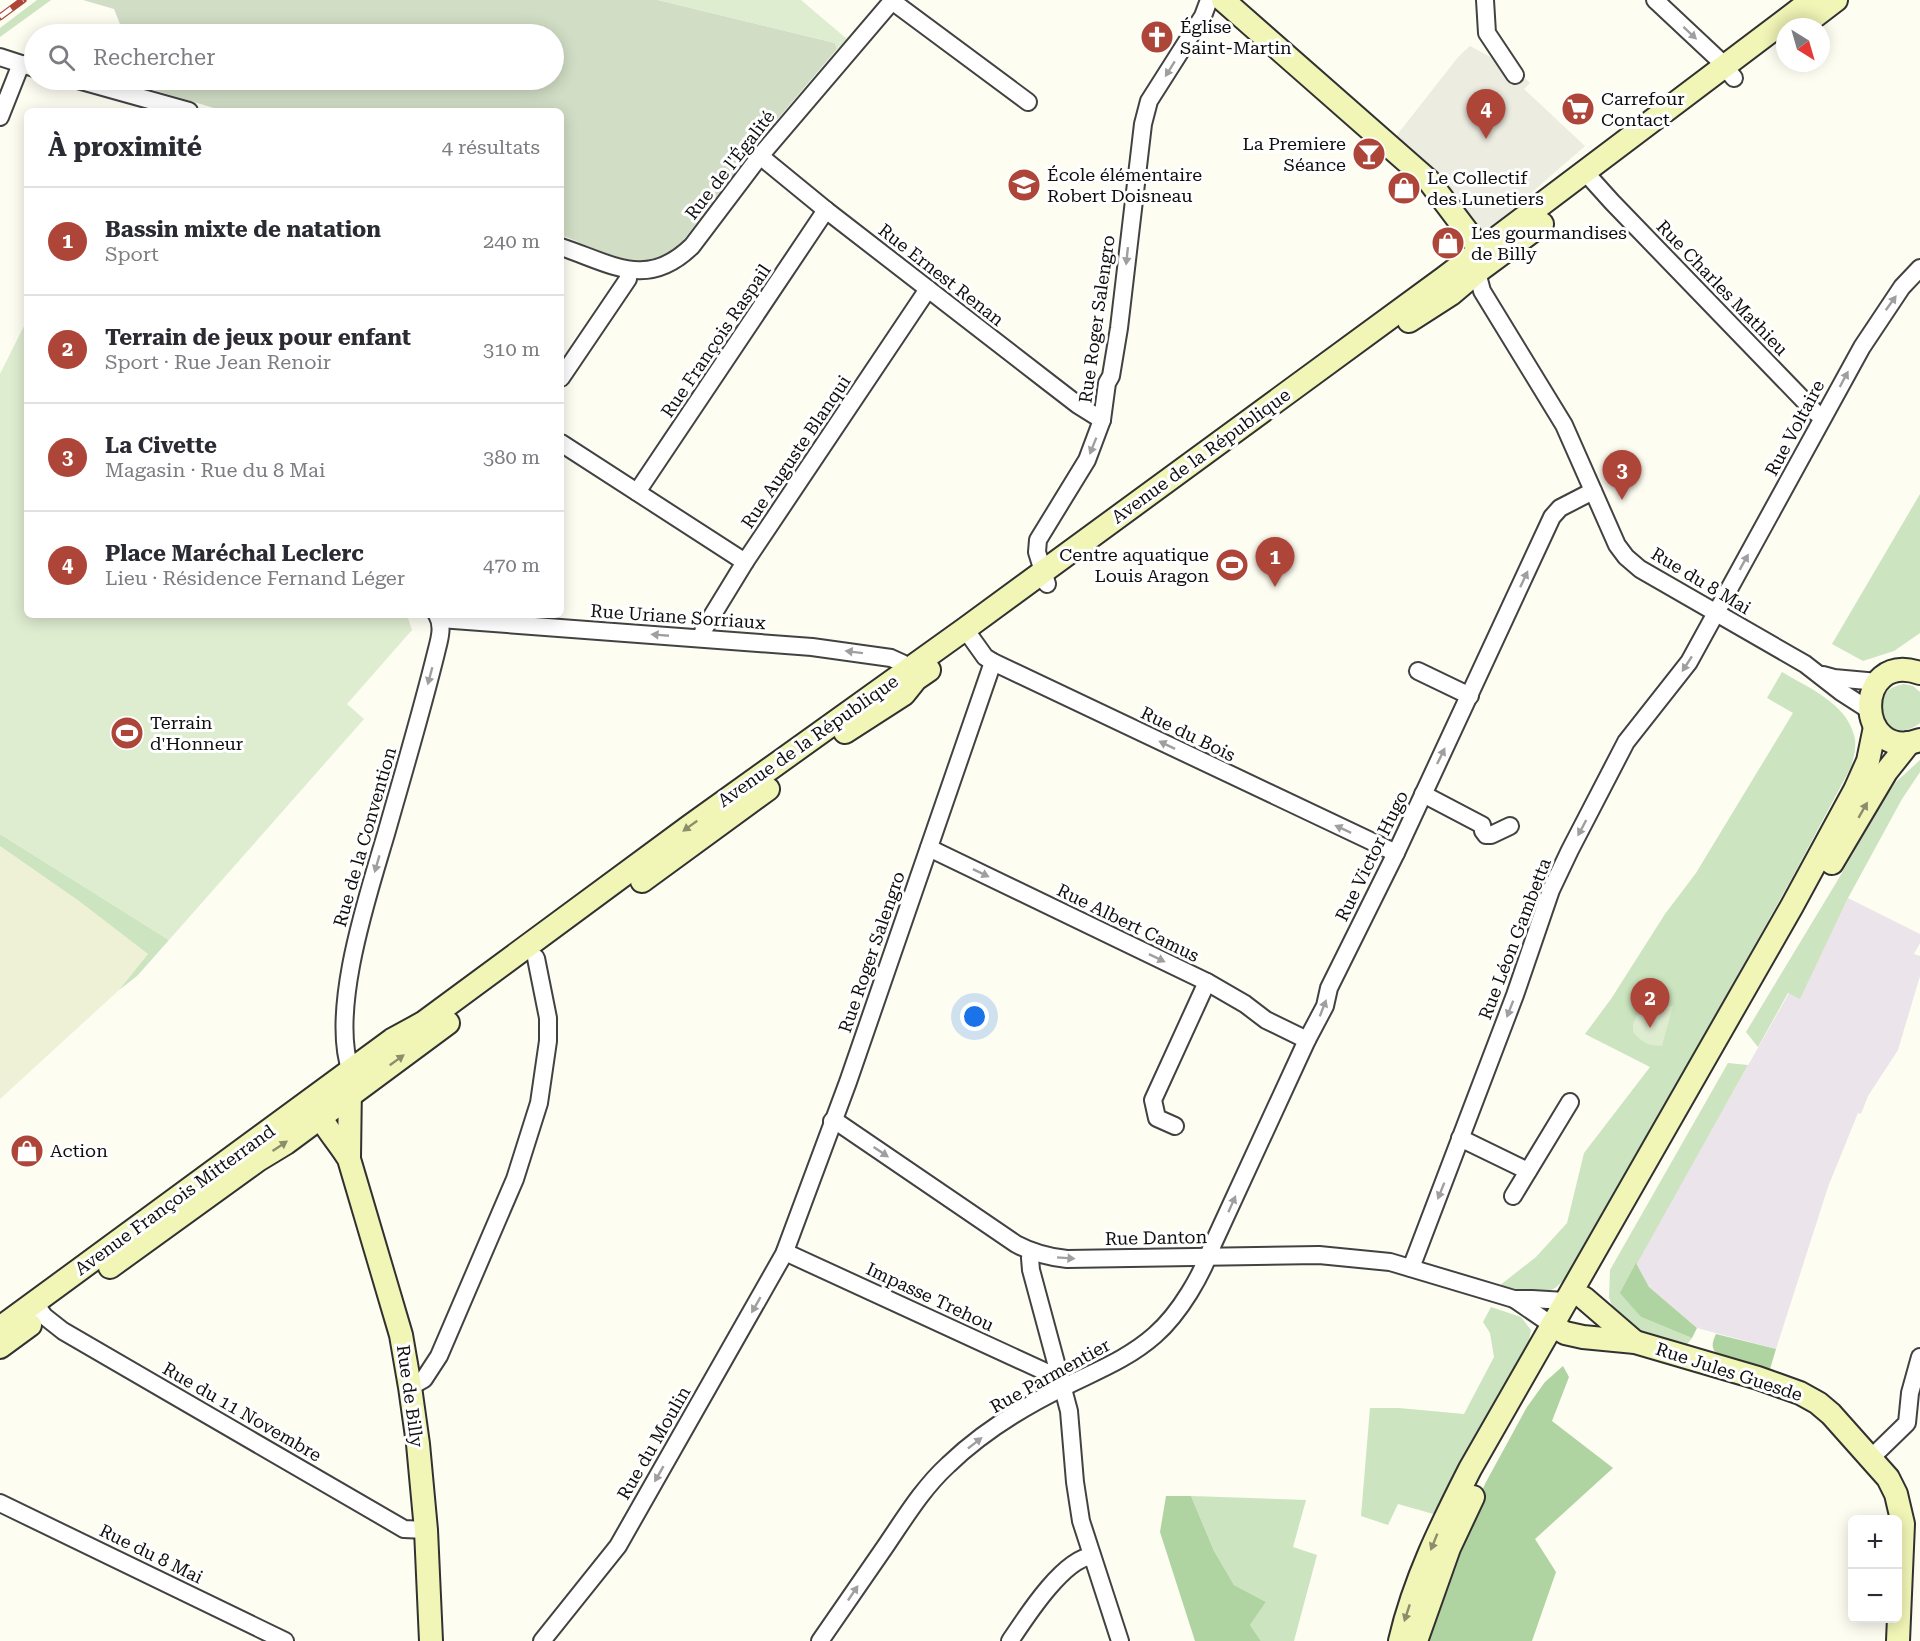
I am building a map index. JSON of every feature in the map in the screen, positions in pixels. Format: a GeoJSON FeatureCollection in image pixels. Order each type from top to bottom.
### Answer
{"type":"FeatureCollection","features":[{"type":"Feature","properties":{"kind":"main road"},"geometry":{"type":"LineString","coordinates":[[1223,0],[1429,181],[1475,242],[1477,262]]}},
{"type":"Feature","properties":{"kind":"main road","name":"Avenue de la République"},"geometry":{"type":"LineString","coordinates":[[343,1084],[392,1040],[423,1023],[708,812],[968,634],[1477,262],[1729,72],[1812,0]]}},
{"type":"Feature","properties":{"kind":"main road"},"geometry":{"type":"LineString","coordinates":[[1813,18],[1836,0]]}},
{"type":"Feature","properties":{"kind":"main road","name":"Avenue de la République"},"geometry":{"type":"LineString","coordinates":[[1729,72],[1776,44]]}},
{"type":"Feature","properties":{"kind":"main road"},"geometry":{"type":"LineString","coordinates":[[1400,1641],[1416,1586],[1437,1534],[1470,1469],[1558,1329],[1855,790],[1868,761],[1872,718],[1871,695],[1878,682],[1888,674],[1910,671],[1920,654]]}},
{"type":"Feature","properties":{"kind":"main road","name":"Avenue de la République"},"geometry":{"type":"LineString","coordinates":[[343,1084],[536,958],[854,726],[904,694],[912,674]]}},
{"type":"Feature","properties":{"kind":"main road"},"geometry":{"type":"LineString","coordinates":[[1872,718],[1890,739],[1914,741]]}},
{"type":"Feature","properties":{"kind":"main road"},"geometry":{"type":"LineString","coordinates":[[1574,1300],[1872,794],[1886,772],[1914,741]]}},
{"type":"Feature","properties":{"kind":"main road","name":"Avenue François Mitterrand"},"geometry":{"type":"LineString","coordinates":[[0,1328],[39,1309],[286,1143],[320,1118],[343,1084]]}},
{"type":"Feature","properties":{"kind":"main road","name":"Avenue François Mitterrand"},"geometry":{"type":"LineString","coordinates":[[0,1347],[39,1309],[343,1084]]}},
{"type":"Feature","properties":{"kind":"main road","name":"Rue de Billy"},"geometry":{"type":"LineString","coordinates":[[343,1084],[349,1159],[401,1335],[410,1387],[426,1530],[431,1641]]}},
{"type":"Feature","properties":{"kind":"main road","name":"Rue de Billy"},"geometry":{"type":"LineString","coordinates":[[320,1118],[338,1140],[349,1159]]}},
{"type":"Feature","properties":{"kind":"main road","name":"Rue Jules Guesde"},"geometry":{"type":"LineString","coordinates":[[1574,1300],[1635,1342]]}},
{"type":"Feature","properties":{"kind":"main road"},"geometry":{"type":"LineString","coordinates":[[1416,1641],[1445,1558],[1467,1508],[1528,1395],[1558,1329]]}},
{"type":"Feature","properties":{"kind":"main road","name":"Rue Jules Guesde"},"geometry":{"type":"LineString","coordinates":[[1558,1329],[1593,1339],[1635,1342],[1758,1378],[1800,1393],[1818,1403],[1831,1414],[1888,1478],[1896,1494],[1902,1524],[1898,1641]]}},
{"type":"Feature","properties":{"kind":"street","name":"Rue Roger Salengro"},"geometry":{"type":"LineString","coordinates":[[1045,578],[1036,552],[1038,540],[1087,460],[1102,420],[1107,383],[1111,376],[1119,328],[1143,124],[1149,101],[1203,16],[1209,0]]}},
{"type":"Feature","properties":{"kind":"street"},"geometry":{"type":"LineString","coordinates":[[1485,0],[1487,33],[1515,75]]}},
{"type":"Feature","properties":{"kind":"street"},"geometry":{"type":"LineString","coordinates":[[1655,0],[1729,72]]}},
{"type":"Feature","properties":{"kind":"street"},"geometry":{"type":"LineString","coordinates":[[893,1],[1028,102]]}},
{"type":"Feature","properties":{"kind":"street","name":"Rue de l'Égalité"},"geometry":{"type":"LineString","coordinates":[[564,248],[628,270],[644,271],[659,268],[681,256],[692,246],[760,156],[893,1]]}},
{"type":"Feature","properties":{"kind":"street"},"geometry":{"type":"LineString","coordinates":[[0,57],[24,65]]}},
{"type":"Feature","properties":{"kind":"street"},"geometry":{"type":"LineString","coordinates":[[0,117],[24,73]]}},
{"type":"Feature","properties":{"kind":"street"},"geometry":{"type":"LineString","coordinates":[[114,90],[178,108]]}},
{"type":"Feature","properties":{"kind":"street","name":"Rue Ernest Renan"},"geometry":{"type":"LineString","coordinates":[[760,156],[826,210],[1078,405],[1102,420]]}},
{"type":"Feature","properties":{"kind":"street","name":"Rue Charles Mathieu"},"geometry":{"type":"LineString","coordinates":[[1590,178],[1815,412],[1823,417]]}},
{"type":"Feature","properties":{"kind":"street","name":"Rue François Raspail"},"geometry":{"type":"LineString","coordinates":[[637,492],[826,210]]}},
{"type":"Feature","properties":{"kind":"street","name":"Rue du 8 Mai"},"geometry":{"type":"LineString","coordinates":[[1477,262],[1482,291],[1564,424],[1617,545],[1626,557],[1640,569],[1819,673],[1872,718]]}},
{"type":"Feature","properties":{"kind":"street","name":"Rue Voltaire"},"geometry":{"type":"LineString","coordinates":[[1715,613],[1875,326],[1902,287],[1920,268]]}},
{"type":"Feature","properties":{"kind":"street"},"geometry":{"type":"LineString","coordinates":[[564,374],[628,279],[628,270]]}},
{"type":"Feature","properties":{"kind":"street","name":"Rue Auguste Blanqui"},"geometry":{"type":"LineString","coordinates":[[701,638],[704,629],[746,562],[928,289]]}},
{"type":"Feature","properties":{"kind":"street"},"geometry":{"type":"LineString","coordinates":[[564,445],[746,562]]}},
{"type":"Feature","properties":{"kind":"street","name":"Rue Victor Hugo"},"geometry":{"type":"LineString","coordinates":[[1209,1257],[1307,1040],[1325,1006],[1329,988],[1396,853],[1552,518],[1560,508],[1593,491]]}},
{"type":"Feature","properties":{"kind":"street","name":"Rue Léon Gambetta"},"geometry":{"type":"LineString","coordinates":[[1411,1268],[1515,995],[1551,890],[1626,742],[1689,662],[1715,613]]}},
{"type":"Feature","properties":{"kind":"street","name":"Rue de la Convention"},"geometry":{"type":"LineString","coordinates":[[343,1084],[346,999],[357,934],[440,638],[438,618]]}},
{"type":"Feature","properties":{"kind":"street","name":"Rue Uriane Sorriaux"},"geometry":{"type":"LineString","coordinates":[[451,618],[812,647],[870,654],[891,658],[902,663],[912,674]]}},
{"type":"Feature","properties":{"kind":"street","name":"Rue du Bois"},"geometry":{"type":"LineString","coordinates":[[968,634],[985,657],[993,662],[1396,853]]}},
{"type":"Feature","properties":{"kind":"street","name":"Rue Roger Salengro"},"geometry":{"type":"LineString","coordinates":[[784,1253],[848,1082],[993,662]]}},
{"type":"Feature","properties":{"kind":"street"},"geometry":{"type":"LineString","coordinates":[[1418,671],[1470,696]]}},
{"type":"Feature","properties":{"kind":"street","name":"Rue du 8 Mai"},"geometry":{"type":"LineString","coordinates":[[1819,673],[1834,678],[1878,682]]}},
{"type":"Feature","properties":{"kind":"street"},"geometry":{"type":"LineString","coordinates":[[1423,794],[1482,825],[1486,835],[1491,836],[1510,826]]}},
{"type":"Feature","properties":{"kind":"street","name":"Rue Albert Camus"},"geometry":{"type":"LineString","coordinates":[[928,848],[1207,982],[1245,1004],[1266,1020],[1307,1040]]}},
{"type":"Feature","properties":{"kind":"street"},"geometry":{"type":"LineString","coordinates":[[410,1387],[424,1379],[440,1356],[515,1179],[539,1103],[546,1061],[548,1017],[536,958]]}},
{"type":"Feature","properties":{"kind":"street"},"geometry":{"type":"LineString","coordinates":[[1175,1126],[1157,1118],[1153,1100],[1207,982]]}},
{"type":"Feature","properties":{"kind":"street"},"geometry":{"type":"LineString","coordinates":[[1513,1196],[1570,1102]]}},
{"type":"Feature","properties":{"kind":"street","name":"Rue Danton"},"geometry":{"type":"LineString","coordinates":[[832,1121],[840,1124],[1016,1244],[1032,1252],[1066,1259],[1319,1255],[1390,1262],[1514,1299],[1574,1300]]}},
{"type":"Feature","properties":{"kind":"street"},"geometry":{"type":"LineString","coordinates":[[1460,1138],[1528,1171]]}},
{"type":"Feature","properties":{"kind":"street"},"geometry":{"type":"LineString","coordinates":[[1032,1252],[1031,1270],[1069,1411],[1081,1521],[1120,1641]]}},
{"type":"Feature","properties":{"kind":"street","name":"Impasse Trehou"},"geometry":{"type":"LineString","coordinates":[[784,1253],[1061,1382]]}},
{"type":"Feature","properties":{"kind":"street","name":"Rue du Moulin"},"geometry":{"type":"LineString","coordinates":[[542,1641],[618,1546],[784,1253]]}},
{"type":"Feature","properties":{"kind":"street","name":"Rue Parmentier"},"geometry":{"type":"LineString","coordinates":[[820,1641],[924,1489],[949,1464],[1003,1422],[1061,1382],[1119,1361],[1155,1335],[1168,1322],[1201,1274],[1209,1257]]}},
{"type":"Feature","properties":{"kind":"street","name":"Rue Danton"},"geometry":{"type":"LineString","coordinates":[[1514,1299],[1558,1329]]}},
{"type":"Feature","properties":{"kind":"street","name":"Rue du 11 Novembre"},"geometry":{"type":"LineString","coordinates":[[39,1309],[63,1331],[404,1529],[426,1530]]}},
{"type":"Feature","properties":{"kind":"street"},"geometry":{"type":"LineString","coordinates":[[1871,1458],[1907,1423],[1910,1393],[1920,1357]]}},
{"type":"Feature","properties":{"kind":"street","name":"Rue du 8 Mai"},"geometry":{"type":"LineString","coordinates":[[0,1503],[285,1641]]}},
{"type":"Feature","properties":{"kind":"street"},"geometry":{"type":"LineString","coordinates":[[1010,1641],[1036,1604],[1072,1564],[1083,1557],[1092,1556]]}},
{"type":"Feature","properties":{"kind":"shaded area"},"geometry":{"type":"Polygon","coordinates":[[[1470,46],[1520,73],[1530,83],[1524,89],[1585,146],[1475,242],[1389,145],[1459,56],[1470,46]]]}},
{"type":"Feature","properties":{"kind":"shaded area"},"geometry":{"type":"Polygon","coordinates":[[[1848,898],[1920,934],[1920,943],[1914,954],[1920,956],[1920,976],[1898,1050],[1868,1096],[1861,1114],[1858,1113],[1828,1187],[1776,1349],[1697,1328],[1649,1287],[1636,1263],[1789,993],[1800,998],[1848,898]]]}},
{"type":"Feature","properties":{"kind":"green space"},"geometry":{"type":"Polygon","coordinates":[[[37,0],[51,0],[0,37],[0,28],[37,0]]]}},
{"type":"Feature","properties":{"kind":"green space"},"geometry":{"type":"Polygon","coordinates":[[[83,0],[658,0],[835,43],[837,49],[758,142],[679,246],[665,255],[636,260],[621,258],[564,236],[564,108],[214,108],[154,90],[564,90],[564,24],[120,24],[114,9],[83,0]]]}},
{"type":"Feature","properties":{"kind":"green space"},"geometry":{"type":"Polygon","coordinates":[[[658,0],[801,0],[847,39],[837,49],[835,43],[658,0]]]}},
{"type":"Feature","properties":{"kind":"green space"},"geometry":{"type":"Polygon","coordinates":[[[24,326],[24,618],[408,618],[412,630],[347,704],[364,719],[169,940],[0,834],[0,374],[24,326]]]}},
{"type":"Feature","properties":{"kind":"green space"},"geometry":{"type":"Polygon","coordinates":[[[1920,494],[1920,633],[1894,651],[1863,661],[1832,644],[1920,494]]]}},
{"type":"Feature","properties":{"kind":"green space"},"geometry":{"type":"Polygon","coordinates":[[[1782,672],[1814,690],[1843,714],[1850,724],[1855,739],[1851,767],[1792,878],[1569,1276],[1555,1288],[1543,1294],[1499,1286],[1536,1257],[1567,1223],[1584,1153],[1650,1067],[1585,1034],[1611,999],[1665,914],[1696,873],[1793,713],[1767,698],[1782,672]]]}},
{"type":"Feature","properties":{"kind":"green space"},"geometry":{"type":"Polygon","coordinates":[[[1904,684],[1913,686],[1920,692],[1920,723],[1907,729],[1897,729],[1888,724],[1882,716],[1880,707],[1883,697],[1891,689],[1904,684]]]}},
{"type":"Feature","properties":{"kind":"green space"},"geometry":{"type":"Polygon","coordinates":[[[1920,760],[1920,772],[1902,799],[1848,898],[1800,999],[1788,993],[1758,1047],[1746,1032],[1887,795],[1896,782],[1920,760]]]}},
{"type":"Feature","properties":{"kind":"green space"},"geometry":{"type":"Polygon","coordinates":[[[0,834],[169,940],[137,976],[119,990],[148,954],[79,901],[0,846],[0,834]]]}},
{"type":"Feature","properties":{"kind":"green space"},"geometry":{"type":"Polygon","coordinates":[[[0,846],[79,901],[148,954],[119,990],[0,1099],[0,846]]]}},
{"type":"Feature","properties":{"kind":"green space"},"geometry":{"type":"Polygon","coordinates":[[[1673,1006],[1662,1046],[1646,1043],[1633,1032],[1633,1024],[1637,1015],[1657,1008],[1673,1006]]]}},
{"type":"Feature","properties":{"kind":"green space"},"geometry":{"type":"Polygon","coordinates":[[[1728,1063],[1748,1065],[1621,1292],[1641,1317],[1692,1338],[1685,1347],[1639,1333],[1613,1309],[1609,1297],[1610,1270],[1728,1063]]]}},
{"type":"Feature","properties":{"kind":"green space"},"geometry":{"type":"Polygon","coordinates":[[[1636,1263],[1649,1287],[1697,1328],[1692,1338],[1641,1317],[1620,1293],[1636,1263]]]}},
{"type":"Feature","properties":{"kind":"green space"},"geometry":{"type":"Polygon","coordinates":[[[1491,1307],[1521,1317],[1531,1330],[1528,1346],[1437,1515],[1398,1504],[1388,1525],[1361,1516],[1370,1408],[1399,1408],[1464,1414],[1494,1357],[1490,1333],[1483,1322],[1491,1307]]]}},
{"type":"Feature","properties":{"kind":"green space"},"geometry":{"type":"Polygon","coordinates":[[[1716,1334],[1776,1349],[1770,1369],[1719,1355],[1713,1346],[1716,1334]]]}},
{"type":"Feature","properties":{"kind":"green space"},"geometry":{"type":"Polygon","coordinates":[[[1563,1366],[1569,1377],[1552,1421],[1613,1468],[1535,1539],[1556,1572],[1532,1641],[1422,1641],[1453,1551],[1486,1482],[1527,1407],[1545,1382],[1563,1366]]]}},
{"type":"Feature","properties":{"kind":"green space"},"geometry":{"type":"Polygon","coordinates":[[[1166,1496],[1191,1496],[1214,1551],[1234,1585],[1266,1602],[1250,1625],[1261,1641],[1195,1641],[1160,1532],[1166,1496]]]}},
{"type":"Feature","properties":{"kind":"green space"},"geometry":{"type":"Polygon","coordinates":[[[1191,1496],[1306,1500],[1293,1547],[1317,1555],[1294,1641],[1261,1641],[1250,1625],[1266,1602],[1234,1585],[1214,1551],[1191,1496]]]}},
{"type":"Feature","properties":{"kind":"railway"},"geometry":{"type":"LineString","coordinates":[[0,17],[23,0]]}},
{"type":"Feature","properties":{"kind":"place","name":"Église Saint-Martin"},"geometry":{"type":"Point","coordinates":[1157,37]}},
{"type":"Feature","properties":{"kind":"place","name":"Carrefour Contact"},"geometry":{"type":"Point","coordinates":[1578,109]}},
{"type":"Feature","properties":{"kind":"place","name":"Place Maréchal Leclerc"},"geometry":{"type":"Point","coordinates":[1486,139]}},
{"type":"Feature","properties":{"kind":"place","name":"La Premiere Séance"},"geometry":{"type":"Point","coordinates":[1369,154]}},
{"type":"Feature","properties":{"kind":"place","name":"École élémentaire Robert Doisneau"},"geometry":{"type":"Point","coordinates":[1024,185]}},
{"type":"Feature","properties":{"kind":"place","name":"Le Collectif des Lunetiers"},"geometry":{"type":"Point","coordinates":[1404,188]}},
{"type":"Feature","properties":{"kind":"place","name":"Les gourmandises de Billy"},"geometry":{"type":"Point","coordinates":[1448,243]}},
{"type":"Feature","properties":{"kind":"place","name":"La Civette"},"geometry":{"type":"Point","coordinates":[1622,500]}},
{"type":"Feature","properties":{"kind":"place","name":"Centre aquatique Louis Aragon"},"geometry":{"type":"Point","coordinates":[1232,565]}},
{"type":"Feature","properties":{"kind":"place","name":"Bassin mixte de natation"},"geometry":{"type":"Point","coordinates":[1275,587]}},
{"type":"Feature","properties":{"kind":"place","name":"Terrain d'Honneur"},"geometry":{"type":"Point","coordinates":[127,733]}},
{"type":"Feature","properties":{"kind":"place","name":"Terrain de jeux pour enfant"},"geometry":{"type":"Point","coordinates":[1650,1028]}},
{"type":"Feature","properties":{"kind":"place","name":"Action"},"geometry":{"type":"Point","coordinates":[27,1151]}}]}
